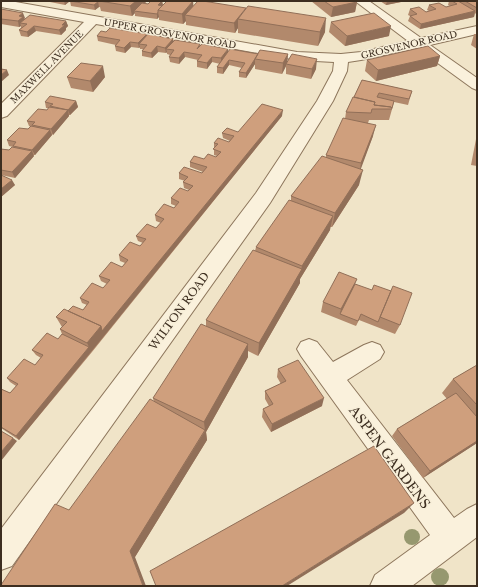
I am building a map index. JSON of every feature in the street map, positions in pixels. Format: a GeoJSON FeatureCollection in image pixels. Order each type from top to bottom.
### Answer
{"type":"FeatureCollection","features":[{"type":"Feature","properties":{"kind":"street"},"geometry":{"type":"LineString","coordinates":[[360,1],[477,85]]}},
{"type":"Feature","properties":{"kind":"street","name":"UPPER GROSVENOR ROAD"},"geometry":{"type":"LineString","coordinates":[[1,3],[297,56],[340,58]]}},
{"type":"Feature","properties":{"kind":"street","name":"MAXWELL AVENUE"},"geometry":{"type":"LineString","coordinates":[[1,113],[92,20]]}},
{"type":"Feature","properties":{"kind":"street","name":"GROSVENOR ROAD"},"geometry":{"type":"LineString","coordinates":[[340,58],[361,56],[477,30]]}},
{"type":"Feature","properties":{"kind":"street","name":"WILTON ROAD"},"geometry":{"type":"LineString","coordinates":[[1,555],[34,508],[263,198],[325,101],[340,71],[340,58]]}},
{"type":"Feature","properties":{"kind":"street","name":"ASPEN GARDENS"},"geometry":{"type":"LineString","coordinates":[[309,349],[451,538]]}},
{"type":"Feature","properties":{"kind":"street"},"geometry":{"type":"LineString","coordinates":[[330,377],[372,352]]}},
{"type":"Feature","properties":{"kind":"street"},"geometry":{"type":"LineString","coordinates":[[386,586],[477,519]]}},
{"type":"Feature","properties":{"kind":"building"},"geometry":{"type":"Polygon","coordinates":[[[70,1],[99,1],[94,5],[70,1]]]}},
{"type":"Feature","properties":{"kind":"building"},"geometry":{"type":"Polygon","coordinates":[[[99,1],[136,1],[130,6],[99,1]]]}},
{"type":"Feature","properties":{"kind":"building"},"geometry":{"type":"Polygon","coordinates":[[[151,1],[162,1],[158,5],[162,6],[158,10],[157,14],[134,11],[142,3],[148,4],[151,1]]]}},
{"type":"Feature","properties":{"kind":"building"},"geometry":{"type":"Polygon","coordinates":[[[167,1],[193,1],[182,14],[158,10],[167,1]]]}},
{"type":"Feature","properties":{"kind":"building"},"geometry":{"type":"Polygon","coordinates":[[[198,1],[246,8],[234,23],[185,15],[198,1]]]}},
{"type":"Feature","properties":{"kind":"building"},"geometry":{"type":"Polygon","coordinates":[[[324,1],[355,1],[357,2],[333,7],[324,1]]]}},
{"type":"Feature","properties":{"kind":"building"},"geometry":{"type":"Polygon","coordinates":[[[452,1],[458,1],[475,11],[421,24],[410,16],[417,14],[410,9],[419,7],[426,12],[436,9],[429,5],[439,3],[446,7],[457,4],[452,1]]]}},
{"type":"Feature","properties":{"kind":"building"},"geometry":{"type":"Polygon","coordinates":[[[465,1],[477,1],[477,8],[465,1]]]}},
{"type":"Feature","properties":{"kind":"building"},"geometry":{"type":"Polygon","coordinates":[[[248,6],[326,18],[320,32],[238,19],[248,6]]]}},
{"type":"Feature","properties":{"kind":"building"},"geometry":{"type":"Polygon","coordinates":[[[1,9],[23,13],[19,16],[23,17],[18,21],[1,19],[1,9]]]}},
{"type":"Feature","properties":{"kind":"building"},"geometry":{"type":"Polygon","coordinates":[[[374,13],[391,26],[347,36],[331,22],[374,13]]]}},
{"type":"Feature","properties":{"kind":"building"},"geometry":{"type":"Polygon","coordinates":[[[30,15],[66,21],[62,25],[65,25],[59,30],[34,26],[27,32],[19,30],[27,24],[20,23],[30,15]]]}},
{"type":"Feature","properties":{"kind":"building"},"geometry":{"type":"Polygon","coordinates":[[[110,28],[147,34],[138,43],[130,42],[124,48],[115,46],[120,40],[97,36],[101,31],[106,32],[110,28]]]}},
{"type":"Feature","properties":{"kind":"building"},"geometry":{"type":"Polygon","coordinates":[[[148,34],[173,39],[165,48],[157,46],[151,53],[142,51],[147,45],[139,44],[148,34]]]}},
{"type":"Feature","properties":{"kind":"building"},"geometry":{"type":"Polygon","coordinates":[[[175,40],[200,44],[197,49],[202,44],[228,49],[221,58],[212,57],[207,63],[197,61],[202,55],[184,52],[179,58],[169,57],[174,50],[166,49],[175,40]]]}},
{"type":"Feature","properties":{"kind":"building"},"geometry":{"type":"Polygon","coordinates":[[[428,46],[440,56],[378,70],[367,60],[428,46]]]}},
{"type":"Feature","properties":{"kind":"building"},"geometry":{"type":"Polygon","coordinates":[[[230,49],[258,54],[246,73],[239,72],[245,63],[229,60],[223,68],[217,67],[230,49]]]}},
{"type":"Feature","properties":{"kind":"building"},"geometry":{"type":"Polygon","coordinates":[[[260,50],[288,54],[283,63],[255,59],[260,50]]]}},
{"type":"Feature","properties":{"kind":"building"},"geometry":{"type":"Polygon","coordinates":[[[292,54],[317,59],[312,69],[286,64],[292,54]]]}},
{"type":"Feature","properties":{"kind":"building"},"geometry":{"type":"Polygon","coordinates":[[[81,63],[103,66],[90,81],[67,77],[81,63]]]}},
{"type":"Feature","properties":{"kind":"building"},"geometry":{"type":"Polygon","coordinates":[[[1,69],[7,70],[1,75],[1,69]]]}},
{"type":"Feature","properties":{"kind":"building"},"geometry":{"type":"Polygon","coordinates":[[[362,80],[412,91],[409,99],[379,93],[377,97],[394,101],[392,108],[374,105],[375,102],[354,97],[362,80]]]}},
{"type":"Feature","properties":{"kind":"building"},"geometry":{"type":"Polygon","coordinates":[[[50,96],[76,101],[68,110],[50,106],[53,104],[45,102],[50,96]]]}},
{"type":"Feature","properties":{"kind":"building"},"geometry":{"type":"Polygon","coordinates":[[[353,97],[375,102],[374,105],[391,107],[392,109],[372,109],[371,113],[346,112],[353,97]]]}},
{"type":"Feature","properties":{"kind":"building"},"geometry":{"type":"Polygon","coordinates":[[[262,104],[283,110],[102,331],[101,326],[68,311],[73,306],[83,310],[89,302],[80,298],[92,283],[103,288],[110,280],[99,276],[111,262],[122,267],[128,260],[119,255],[130,242],[140,246],[146,239],[136,236],[147,224],[156,228],[164,219],[155,215],[164,204],[174,208],[179,202],[171,198],[180,188],[188,191],[193,186],[183,182],[188,177],[179,173],[184,167],[202,173],[207,167],[190,162],[194,156],[204,159],[208,154],[216,157],[221,152],[213,149],[218,144],[214,143],[218,138],[229,142],[234,136],[222,133],[227,128],[238,132],[262,104]]]}},
{"type":"Feature","properties":{"kind":"building"},"geometry":{"type":"Polygon","coordinates":[[[49,107],[68,110],[51,129],[32,125],[35,122],[27,121],[38,109],[47,110],[49,107]]]}},
{"type":"Feature","properties":{"kind":"building"},"geometry":{"type":"Polygon","coordinates":[[[343,118],[376,125],[361,163],[326,155],[343,118]]]}},
{"type":"Feature","properties":{"kind":"building"},"geometry":{"type":"Polygon","coordinates":[[[31,126],[50,130],[32,150],[13,146],[16,142],[7,140],[19,128],[28,129],[31,126]]]}},
{"type":"Feature","properties":{"kind":"building"},"geometry":{"type":"Polygon","coordinates":[[[12,147],[32,151],[12,172],[1,170],[1,149],[9,150],[12,147]]]}},
{"type":"Feature","properties":{"kind":"building"},"geometry":{"type":"Polygon","coordinates":[[[322,156],[363,170],[335,213],[291,196],[322,156]]]}},
{"type":"Feature","properties":{"kind":"building"},"geometry":{"type":"Polygon","coordinates":[[[1,175],[12,180],[1,189],[1,175]]]}},
{"type":"Feature","properties":{"kind":"building"},"geometry":{"type":"Polygon","coordinates":[[[289,200],[333,216],[302,266],[256,247],[289,200]]]}},
{"type":"Feature","properties":{"kind":"building"},"geometry":{"type":"Polygon","coordinates":[[[253,250],[302,269],[259,343],[206,320],[253,250]]]}},
{"type":"Feature","properties":{"kind":"building"},"geometry":{"type":"Polygon","coordinates":[[[339,272],[357,279],[341,309],[323,302],[339,272]]]}},
{"type":"Feature","properties":{"kind":"building"},"geometry":{"type":"Polygon","coordinates":[[[355,284],[372,290],[374,285],[391,291],[378,322],[361,314],[358,321],[340,314],[355,284]]]}},
{"type":"Feature","properties":{"kind":"building"},"geometry":{"type":"Polygon","coordinates":[[[393,286],[412,293],[400,325],[380,317],[393,286]]]}},
{"type":"Feature","properties":{"kind":"building"},"geometry":{"type":"Polygon","coordinates":[[[64,309],[101,326],[87,343],[60,329],[67,322],[56,317],[64,309]]]}},
{"type":"Feature","properties":{"kind":"building"},"geometry":{"type":"Polygon","coordinates":[[[201,324],[248,344],[204,422],[153,398],[201,324]]]}},
{"type":"Feature","properties":{"kind":"building"},"geometry":{"type":"Polygon","coordinates":[[[47,333],[58,339],[62,334],[89,347],[16,436],[1,427],[1,389],[10,393],[18,384],[7,378],[24,359],[35,365],[43,355],[32,350],[47,333]]]}},
{"type":"Feature","properties":{"kind":"building"},"geometry":{"type":"Polygon","coordinates":[[[298,360],[324,398],[272,424],[263,409],[273,404],[265,391],[286,381],[278,369],[298,360]]]}},
{"type":"Feature","properties":{"kind":"building"},"geometry":{"type":"Polygon","coordinates":[[[477,365],[477,405],[453,379],[477,365]]]}},
{"type":"Feature","properties":{"kind":"building"},"geometry":{"type":"Polygon","coordinates":[[[456,393],[477,417],[477,441],[430,471],[397,429],[456,393]]]}},
{"type":"Feature","properties":{"kind":"building"},"geometry":{"type":"Polygon","coordinates":[[[150,399],[205,430],[130,551],[143,586],[1,586],[55,504],[69,510],[150,399]]]}},
{"type":"Feature","properties":{"kind":"building"},"geometry":{"type":"Polygon","coordinates":[[[1,431],[13,438],[1,452],[1,431]]]}},
{"type":"Feature","properties":{"kind":"building"},"geometry":{"type":"Polygon","coordinates":[[[374,446],[414,503],[282,586],[156,586],[150,571],[374,446]]]}}]}
